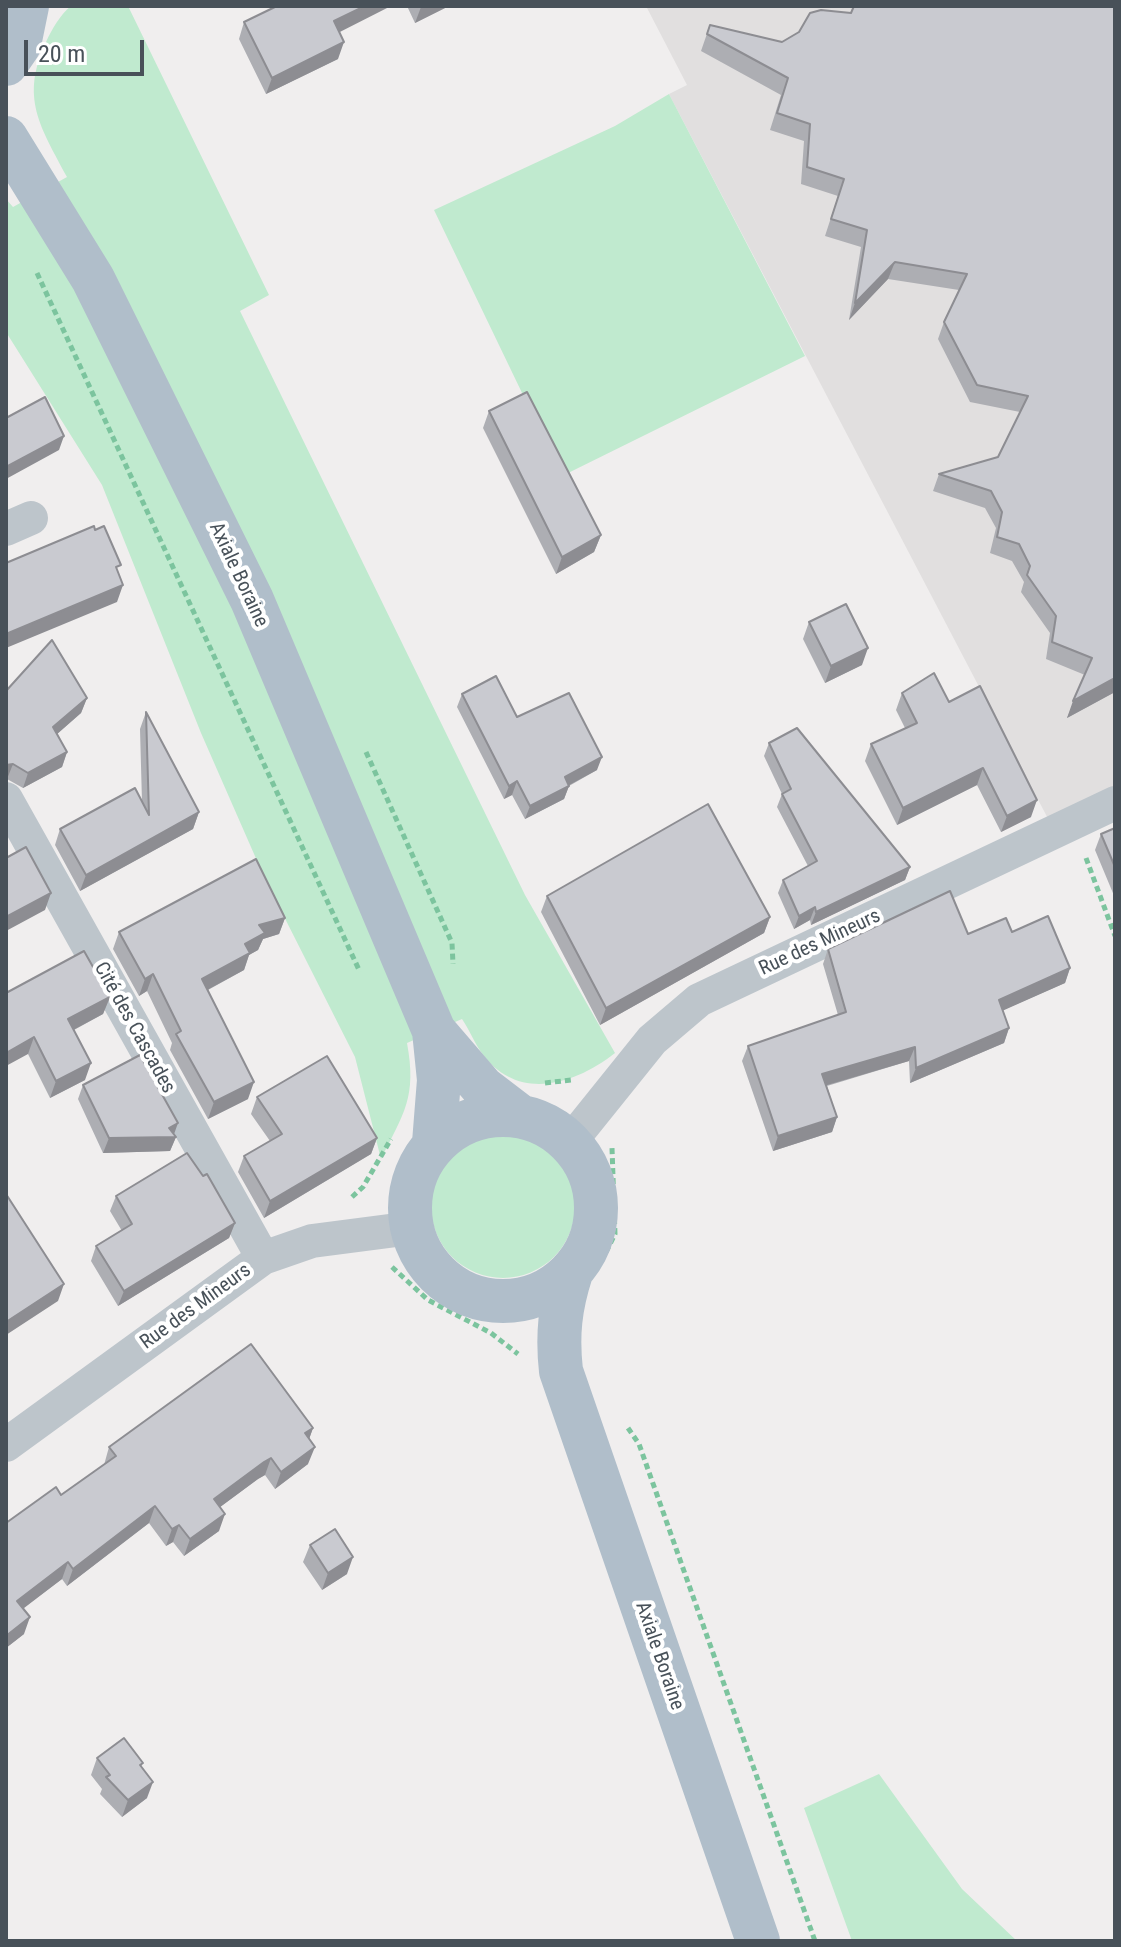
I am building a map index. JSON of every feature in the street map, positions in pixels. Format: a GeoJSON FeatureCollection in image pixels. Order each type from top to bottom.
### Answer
{"type":"FeatureCollection","features":[{"type":"Feature","properties":{"kind":"main road"},"geometry":{"type":"LineString","coordinates":[[6,64],[19,45],[27,6]]}},
{"type":"Feature","properties":{"kind":"main road","name":"Axiale Boraine"},"geometry":{"type":"LineString","coordinates":[[6,138],[93,279],[252,600],[434,1031]]}},
{"type":"Feature","properties":{"kind":"main road"},"geometry":{"type":"LineString","coordinates":[[434,1031],[483,1088],[517,1114],[546,1124],[570,1142],[588,1168],[597,1198],[595,1229],[583,1257],[571,1273],[551,1289],[528,1298],[503,1302],[478,1298]]}},
{"type":"Feature","properties":{"kind":"main road"},"geometry":{"type":"LineString","coordinates":[[434,1031],[439,1080],[434,1143]]}},
{"type":"Feature","properties":{"kind":"main road"},"geometry":{"type":"LineString","coordinates":[[517,1114],[487,1115],[458,1124],[434,1143],[418,1168],[409,1198],[412,1228],[420,1252],[435,1272],[455,1288],[478,1298],[538,1344],[561,1371]]}},
{"type":"Feature","properties":{"kind":"main road"},"geometry":{"type":"LineString","coordinates":[[561,1371],[558,1338],[560,1305],[571,1273]]}},
{"type":"Feature","properties":{"kind":"main road","name":"Axiale Boraine"},"geometry":{"type":"LineString","coordinates":[[561,1371],[758,1941]]}},
{"type":"Feature","properties":{"kind":"street","name":"Cité des Cascades"},"geometry":{"type":"LineString","coordinates":[[6,799],[263,1258]]}},
{"type":"Feature","properties":{"kind":"street","name":"Rue des Mineurs"},"geometry":{"type":"LineString","coordinates":[[570,1142],[652,1040],[699,1000],[1115,803]]}},
{"type":"Feature","properties":{"kind":"street","name":"Rue des Mineurs"},"geometry":{"type":"LineString","coordinates":[[6,1445],[263,1258],[312,1241],[412,1228]]}},
{"type":"Feature","properties":{"kind":"path"},"geometry":{"type":"LineString","coordinates":[[33,263],[365,980]]}},
{"type":"Feature","properties":{"kind":"path"},"geometry":{"type":"LineString","coordinates":[[1073,823],[1115,936]]}},
{"type":"Feature","properties":{"kind":"path"},"geometry":{"type":"LineString","coordinates":[[622,1419],[639,1444],[815,1941]]}},
{"type":"Feature","properties":{"kind":"shaded area"},"geometry":{"type":"Polygon","coordinates":[[[646,6],[1115,6],[1115,803],[1055,832],[669,94],[687,85],[646,6]]]}},
{"type":"Feature","properties":{"kind":"green space"},"geometry":{"type":"Polygon","coordinates":[[[71,6],[128,6],[269,295],[240,311],[525,895],[615,1053],[582,1074],[546,1084],[511,1078],[495,1068],[481,1052],[462,1019],[407,1043],[409,1091],[402,1116],[381,1159],[355,1057],[265,879],[201,733],[102,485],[6,332],[6,199],[13,207],[67,177],[42,127],[34,96],[38,62],[46,42],[71,6]]]}},
{"type":"Feature","properties":{"kind":"green space"},"geometry":{"type":"Polygon","coordinates":[[[669,94],[805,356],[562,476],[434,210],[615,126],[669,94]]]}},
{"type":"Feature","properties":{"kind":"green space"},"geometry":{"type":"Polygon","coordinates":[[[503,1134],[531,1140],[554,1155],[569,1178],[575,1206],[569,1234],[554,1257],[531,1272],[503,1278],[475,1272],[452,1257],[437,1234],[431,1206],[437,1178],[452,1155],[475,1140],[503,1134]]]}},
{"type":"Feature","properties":{"kind":"green space"},"geometry":{"type":"Polygon","coordinates":[[[879,1774],[962,1889],[1017,1941],[852,1941],[804,1808],[879,1774]]]}},
{"type":"Feature","properties":{"kind":"building"},"geometry":{"type":"Polygon","coordinates":[[[277,6],[365,6],[334,21],[344,42],[272,78],[244,22],[277,6]]]}},
{"type":"Feature","properties":{"kind":"building"},"geometry":{"type":"Polygon","coordinates":[[[854,6],[1115,6],[1115,678],[1073,701],[1092,658],[1052,642],[1056,616],[1027,575],[1030,566],[1019,544],[997,537],[1002,512],[991,491],[939,474],[998,457],[1028,396],[977,385],[944,322],[967,274],[895,262],[855,303],[867,230],[831,219],[844,179],[807,167],[810,124],[777,113],[788,78],[707,34],[710,25],[782,42],[799,32],[810,13],[821,10],[851,13],[854,6]]]}},
{"type":"Feature","properties":{"kind":"building"},"geometry":{"type":"Polygon","coordinates":[[[527,392],[601,535],[562,557],[489,411],[527,392]]]}},
{"type":"Feature","properties":{"kind":"building"},"geometry":{"type":"Polygon","coordinates":[[[45,397],[64,436],[6,467],[6,418],[45,397]]]}},
{"type":"Feature","properties":{"kind":"building"},"geometry":{"type":"Polygon","coordinates":[[[94,526],[95,530],[104,526],[121,565],[116,567],[123,585],[6,634],[6,563],[94,526]]]}},
{"type":"Feature","properties":{"kind":"building"},"geometry":{"type":"Polygon","coordinates":[[[846,604],[868,648],[831,666],[809,622],[846,604]]]}},
{"type":"Feature","properties":{"kind":"building"},"geometry":{"type":"Polygon","coordinates":[[[52,640],[87,698],[53,727],[67,752],[28,773],[13,764],[6,765],[6,691],[52,640]]]}},
{"type":"Feature","properties":{"kind":"building"},"geometry":{"type":"Polygon","coordinates":[[[934,673],[949,702],[980,686],[1037,800],[1007,816],[983,768],[903,808],[871,744],[917,723],[902,693],[934,673]]]}},
{"type":"Feature","properties":{"kind":"building"},"geometry":{"type":"Polygon","coordinates":[[[496,676],[517,717],[569,693],[602,757],[565,777],[569,786],[530,806],[517,781],[509,786],[462,694],[496,676]]]}},
{"type":"Feature","properties":{"kind":"building"},"geometry":{"type":"Polygon","coordinates":[[[146,712],[199,812],[86,875],[60,829],[135,788],[149,815],[146,712]]]}},
{"type":"Feature","properties":{"kind":"building"},"geometry":{"type":"Polygon","coordinates":[[[797,728],[910,867],[816,912],[815,907],[799,916],[783,880],[817,861],[782,794],[791,789],[769,743],[797,728]]]}},
{"type":"Feature","properties":{"kind":"building"},"geometry":{"type":"Polygon","coordinates":[[[708,804],[770,917],[606,1008],[547,896],[708,804]]]}},
{"type":"Feature","properties":{"kind":"building"},"geometry":{"type":"Polygon","coordinates":[[[1115,828],[1115,867],[1101,834],[1115,828]]]}},
{"type":"Feature","properties":{"kind":"building"},"geometry":{"type":"Polygon","coordinates":[[[26,847],[51,893],[6,917],[6,858],[26,847]]]}},
{"type":"Feature","properties":{"kind":"building"},"geometry":{"type":"Polygon","coordinates":[[[256,859],[285,918],[259,925],[265,933],[245,944],[250,953],[202,979],[254,1082],[214,1102],[176,1034],[181,1031],[153,974],[145,979],[119,932],[256,859]]]}},
{"type":"Feature","properties":{"kind":"building"},"geometry":{"type":"Polygon","coordinates":[[[950,891],[968,934],[1006,918],[1012,932],[1048,916],[1070,968],[999,1000],[1009,1028],[916,1068],[915,1047],[822,1074],[837,1117],[778,1136],[748,1046],[846,1012],[828,949],[950,891]]]}},
{"type":"Feature","properties":{"kind":"building"},"geometry":{"type":"Polygon","coordinates":[[[84,951],[110,997],[68,1019],[91,1063],[56,1081],[34,1037],[6,1053],[6,993],[84,951]]]}},
{"type":"Feature","properties":{"kind":"building"},"geometry":{"type":"Polygon","coordinates":[[[140,1055],[178,1123],[169,1128],[176,1137],[109,1138],[83,1085],[140,1055]]]}},
{"type":"Feature","properties":{"kind":"building"},"geometry":{"type":"Polygon","coordinates":[[[327,1056],[377,1138],[270,1201],[244,1156],[282,1134],[257,1097],[327,1056]]]}},
{"type":"Feature","properties":{"kind":"building"},"geometry":{"type":"Polygon","coordinates":[[[187,1153],[203,1176],[207,1174],[235,1223],[124,1291],[96,1246],[132,1224],[116,1196],[187,1153]]]}},
{"type":"Feature","properties":{"kind":"building"},"geometry":{"type":"Polygon","coordinates":[[[6,1194],[64,1284],[6,1322],[6,1194]]]}},
{"type":"Feature","properties":{"kind":"building"},"geometry":{"type":"Polygon","coordinates":[[[251,1344],[313,1428],[305,1433],[315,1447],[281,1472],[271,1458],[264,1462],[214,1499],[225,1514],[190,1539],[179,1525],[172,1529],[155,1506],[73,1569],[68,1562],[17,1601],[30,1617],[6,1636],[6,1523],[56,1487],[61,1495],[116,1456],[109,1447],[251,1344]]]}},
{"type":"Feature","properties":{"kind":"building"},"geometry":{"type":"Polygon","coordinates":[[[335,1529],[353,1557],[328,1573],[310,1545],[335,1529]]]}},
{"type":"Feature","properties":{"kind":"building"},"geometry":{"type":"Polygon","coordinates":[[[124,1738],[153,1782],[128,1800],[106,1777],[110,1775],[97,1758],[124,1738]]]}}]}
